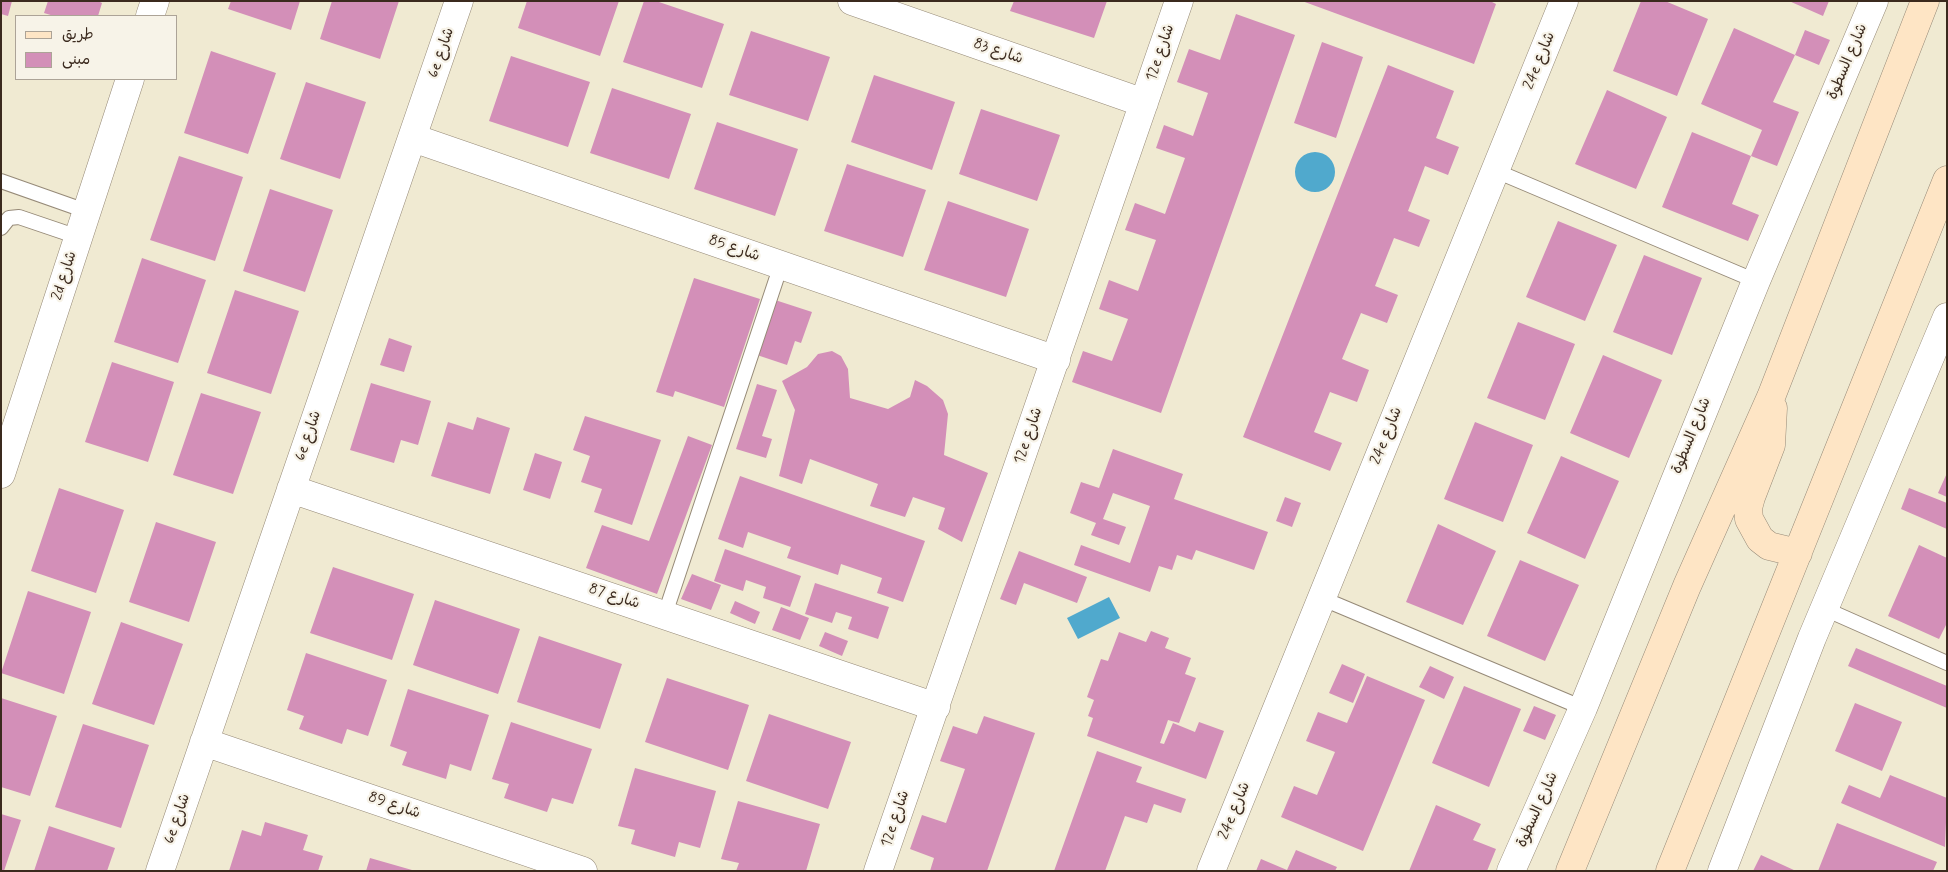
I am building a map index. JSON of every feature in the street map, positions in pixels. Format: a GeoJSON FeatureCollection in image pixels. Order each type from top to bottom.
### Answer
{"type":"FeatureCollection","features":[{"type":"Feature","properties":{"kind":"main road"},"geometry":{"type":"LineString","coordinates":[[1570,871],[1687,586],[1772,396],[1925,1]]}},
{"type":"Feature","properties":{"kind":"main road"},"geometry":{"type":"LineString","coordinates":[[1670,871],[1947,180]]}},
{"type":"Feature","properties":{"kind":"main road"},"geometry":{"type":"LineString","coordinates":[[1772,396],[1774,413],[1771,446],[1751,497],[1748,519],[1753,530],[1764,542],[1798,553]]}},
{"type":"Feature","properties":{"kind":"street"},"geometry":{"type":"LineString","coordinates":[[150,15],[155,1]]}},
{"type":"Feature","properties":{"kind":"street","name":"6e شارع"},"geometry":{"type":"LineString","coordinates":[[160,871],[459,1]]}},
{"type":"Feature","properties":{"kind":"street","name":"شارع 83"},"geometry":{"type":"LineString","coordinates":[[852,1],[1144,103]]}},
{"type":"Feature","properties":{"kind":"street","name":"12e شارع"},"geometry":{"type":"LineString","coordinates":[[878,871],[1179,1]]}},
{"type":"Feature","properties":{"kind":"street","name":"24e شارع"},"geometry":{"type":"LineString","coordinates":[[1211,871],[1564,1]]}},
{"type":"Feature","properties":{"kind":"street","name":"شارع السطوة"},"geometry":{"type":"LineString","coordinates":[[1511,871],[1583,708],[1756,281],[1874,1]]}},
{"type":"Feature","properties":{"kind":"street","name":"2d شارع"},"geometry":{"type":"LineString","coordinates":[[1,474],[6,444],[78,237],[130,80]]}},
{"type":"Feature","properties":{"kind":"street","name":"شارع 85"},"geometry":{"type":"LineString","coordinates":[[413,138],[1056,360]]}},
{"type":"Feature","properties":{"kind":"street"},"geometry":{"type":"LineString","coordinates":[[1722,871],[1824,609],[1947,317]]}},
{"type":"Feature","properties":{"kind":"street","name":"شارع 87"},"geometry":{"type":"LineString","coordinates":[[291,489],[936,707]]}},
{"type":"Feature","properties":{"kind":"street","name":"شارع 89"},"geometry":{"type":"LineString","coordinates":[[204,742],[583,871]]}},
{"type":"Feature","properties":{"kind":"lane"},"geometry":{"type":"LineString","coordinates":[[1496,171],[1756,281]]}},
{"type":"Feature","properties":{"kind":"lane"},"geometry":{"type":"LineString","coordinates":[[1,181],[86,211]]}},
{"type":"Feature","properties":{"kind":"lane"},"geometry":{"type":"LineString","coordinates":[[2,227],[9,218],[19,217],[78,237]]}},
{"type":"Feature","properties":{"kind":"lane"},"geometry":{"type":"LineString","coordinates":[[665,614],[781,265]]}},
{"type":"Feature","properties":{"kind":"lane"},"geometry":{"type":"LineString","coordinates":[[1321,598],[1583,708]]}},
{"type":"Feature","properties":{"kind":"lane"},"geometry":{"type":"LineString","coordinates":[[1824,609],[1947,663]]}},
{"type":"Feature","properties":{"kind":"water"},"geometry":{"type":"Polygon","coordinates":[[[1319,152],[1326,155],[1332,161],[1335,172],[1334,180],[1326,189],[1319,192],[1311,192],[1304,189],[1296,180],[1295,168],[1298,161],[1307,153],[1319,152]]]}},
{"type":"Feature","properties":{"kind":"water"},"geometry":{"type":"Polygon","coordinates":[[[1109,597],[1120,618],[1078,639],[1067,618],[1109,597]]]}},
{"type":"Feature","properties":{"kind":"building"},"geometry":{"type":"Polygon","coordinates":[[[1,1],[12,1],[8,16],[1,14],[1,1]]]}},
{"type":"Feature","properties":{"kind":"building"},"geometry":{"type":"Polygon","coordinates":[[[48,1],[98,1],[102,3],[98,15],[51,15],[44,13],[48,1]]]}},
{"type":"Feature","properties":{"kind":"building"},"geometry":{"type":"Polygon","coordinates":[[[231,1],[300,1],[291,30],[228,9],[231,1]]]}},
{"type":"Feature","properties":{"kind":"building"},"geometry":{"type":"Polygon","coordinates":[[[332,1],[399,1],[380,59],[320,39],[332,1]]]}},
{"type":"Feature","properties":{"kind":"building"},"geometry":{"type":"Polygon","coordinates":[[[527,1],[619,1],[600,56],[518,28],[527,1]]]}},
{"type":"Feature","properties":{"kind":"building"},"geometry":{"type":"Polygon","coordinates":[[[644,1],[656,1],[724,24],[702,88],[623,62],[644,1]]]}},
{"type":"Feature","properties":{"kind":"building"},"geometry":{"type":"Polygon","coordinates":[[[1014,1],[1107,1],[1094,38],[1010,11],[1014,1]]]}},
{"type":"Feature","properties":{"kind":"building"},"geometry":{"type":"Polygon","coordinates":[[[1302,1],[1490,1],[1496,4],[1474,64],[1302,1]]]}},
{"type":"Feature","properties":{"kind":"building"},"geometry":{"type":"Polygon","coordinates":[[[1641,1],[1665,1],[1708,19],[1677,96],[1613,71],[1641,1]]]}},
{"type":"Feature","properties":{"kind":"building"},"geometry":{"type":"Polygon","coordinates":[[[1789,1],[1829,1],[1823,16],[1789,1]]]}},
{"type":"Feature","properties":{"kind":"building"},"geometry":{"type":"Polygon","coordinates":[[[1236,14],[1295,35],[1161,413],[1072,382],[1083,351],[1112,361],[1128,319],[1099,309],[1109,280],[1138,291],[1156,240],[1125,230],[1135,203],[1165,214],[1185,158],[1156,148],[1164,125],[1193,136],[1208,93],[1177,82],[1189,49],[1220,60],[1236,14]]]}},
{"type":"Feature","properties":{"kind":"building"},"geometry":{"type":"Polygon","coordinates":[[[1734,28],[1795,55],[1773,102],[1799,112],[1777,166],[1751,156],[1762,130],[1701,104],[1734,28]]]}},
{"type":"Feature","properties":{"kind":"building"},"geometry":{"type":"Polygon","coordinates":[[[1805,30],[1830,40],[1819,65],[1795,55],[1805,30]]]}},
{"type":"Feature","properties":{"kind":"building"},"geometry":{"type":"Polygon","coordinates":[[[751,31],[830,57],[808,121],[729,95],[751,31]]]}},
{"type":"Feature","properties":{"kind":"building"},"geometry":{"type":"Polygon","coordinates":[[[1322,42],[1363,57],[1336,138],[1294,123],[1322,42]]]}},
{"type":"Feature","properties":{"kind":"building"},"geometry":{"type":"Polygon","coordinates":[[[211,51],[276,73],[248,154],[184,133],[211,51]]]}},
{"type":"Feature","properties":{"kind":"building"},"geometry":{"type":"Polygon","coordinates":[[[511,56],[590,82],[568,147],[489,121],[511,56]]]}},
{"type":"Feature","properties":{"kind":"building"},"geometry":{"type":"Polygon","coordinates":[[[1388,65],[1454,91],[1436,138],[1459,147],[1448,175],[1425,166],[1408,211],[1430,220],[1419,247],[1394,238],[1375,286],[1398,295],[1387,323],[1361,313],[1342,359],[1369,370],[1357,402],[1330,392],[1314,432],[1342,443],[1330,471],[1243,437],[1388,65]]]}},
{"type":"Feature","properties":{"kind":"building"},"geometry":{"type":"Polygon","coordinates":[[[874,75],[955,102],[932,170],[851,142],[874,75]]]}},
{"type":"Feature","properties":{"kind":"building"},"geometry":{"type":"Polygon","coordinates":[[[306,82],[366,102],[340,179],[280,159],[306,82]]]}},
{"type":"Feature","properties":{"kind":"building"},"geometry":{"type":"Polygon","coordinates":[[[612,88],[691,114],[669,179],[590,153],[612,88]]]}},
{"type":"Feature","properties":{"kind":"building"},"geometry":{"type":"Polygon","coordinates":[[[1607,90],[1667,117],[1636,189],[1575,164],[1607,90]]]}},
{"type":"Feature","properties":{"kind":"building"},"geometry":{"type":"Polygon","coordinates":[[[981,109],[1060,135],[1037,201],[959,174],[981,109]]]}},
{"type":"Feature","properties":{"kind":"building"},"geometry":{"type":"Polygon","coordinates":[[[717,122],[798,149],[775,216],[694,189],[717,122]]]}},
{"type":"Feature","properties":{"kind":"building"},"geometry":{"type":"Polygon","coordinates":[[[1692,132],[1751,156],[1732,204],[1759,215],[1748,241],[1662,207],[1692,132]]]}},
{"type":"Feature","properties":{"kind":"building"},"geometry":{"type":"Polygon","coordinates":[[[179,156],[243,177],[215,261],[150,240],[179,156]]]}},
{"type":"Feature","properties":{"kind":"building"},"geometry":{"type":"Polygon","coordinates":[[[847,164],[926,190],[903,257],[824,231],[847,164]]]}},
{"type":"Feature","properties":{"kind":"building"},"geometry":{"type":"Polygon","coordinates":[[[270,189],[333,210],[305,292],[243,271],[270,189]]]}},
{"type":"Feature","properties":{"kind":"building"},"geometry":{"type":"Polygon","coordinates":[[[948,201],[1029,229],[1006,297],[924,270],[948,201]]]}},
{"type":"Feature","properties":{"kind":"building"},"geometry":{"type":"Polygon","coordinates":[[[1558,221],[1617,245],[1585,321],[1526,297],[1558,221]]]}},
{"type":"Feature","properties":{"kind":"building"},"geometry":{"type":"Polygon","coordinates":[[[1644,255],[1702,278],[1672,355],[1613,332],[1644,255]]]}},
{"type":"Feature","properties":{"kind":"building"},"geometry":{"type":"Polygon","coordinates":[[[142,258],[206,280],[178,363],[114,342],[142,258]]]}},
{"type":"Feature","properties":{"kind":"building"},"geometry":{"type":"Polygon","coordinates":[[[694,278],[760,299],[724,407],[675,391],[673,397],[656,392],[694,278]]]}},
{"type":"Feature","properties":{"kind":"building"},"geometry":{"type":"Polygon","coordinates":[[[235,290],[299,311],[271,394],[207,373],[235,290]]]}},
{"type":"Feature","properties":{"kind":"building"},"geometry":{"type":"Polygon","coordinates":[[[772,299],[812,312],[801,343],[795,341],[787,365],[754,354],[772,299]]]}},
{"type":"Feature","properties":{"kind":"building"},"geometry":{"type":"Polygon","coordinates":[[[1518,322],[1575,344],[1545,420],[1487,398],[1518,322]]]}},
{"type":"Feature","properties":{"kind":"building"},"geometry":{"type":"Polygon","coordinates":[[[389,338],[412,346],[404,372],[380,365],[389,338]]]}},
{"type":"Feature","properties":{"kind":"building"},"geometry":{"type":"Polygon","coordinates":[[[832,351],[841,356],[848,369],[850,398],[888,409],[910,397],[915,380],[927,386],[943,400],[948,414],[944,455],[988,473],[962,542],[938,529],[945,508],[913,497],[905,517],[870,506],[878,484],[810,459],[802,484],[779,476],[795,410],[782,381],[807,367],[818,354],[832,351]]]}},
{"type":"Feature","properties":{"kind":"building"},"geometry":{"type":"Polygon","coordinates":[[[1603,355],[1662,380],[1629,458],[1570,433],[1603,355]]]}},
{"type":"Feature","properties":{"kind":"building"},"geometry":{"type":"Polygon","coordinates":[[[112,362],[174,382],[148,462],[85,442],[112,362]]]}},
{"type":"Feature","properties":{"kind":"building"},"geometry":{"type":"Polygon","coordinates":[[[371,383],[431,401],[418,445],[401,440],[394,463],[350,450],[371,383]]]}},
{"type":"Feature","properties":{"kind":"building"},"geometry":{"type":"Polygon","coordinates":[[[757,384],[777,390],[762,436],[772,439],[766,458],[736,449],[757,384]]]}},
{"type":"Feature","properties":{"kind":"building"},"geometry":{"type":"Polygon","coordinates":[[[201,393],[261,412],[233,494],[173,475],[201,393]]]}},
{"type":"Feature","properties":{"kind":"building"},"geometry":{"type":"Polygon","coordinates":[[[585,416],[661,440],[632,525],[594,512],[602,489],[581,482],[590,456],[573,450],[585,416]]]}},
{"type":"Feature","properties":{"kind":"building"},"geometry":{"type":"Polygon","coordinates":[[[477,417],[510,428],[490,494],[431,476],[448,422],[473,430],[477,417]]]}},
{"type":"Feature","properties":{"kind":"building"},"geometry":{"type":"Polygon","coordinates":[[[1475,422],[1533,445],[1503,522],[1444,499],[1475,422]]]}},
{"type":"Feature","properties":{"kind":"building"},"geometry":{"type":"Polygon","coordinates":[[[688,436],[712,445],[657,594],[586,568],[602,525],[649,541],[688,436]]]}},
{"type":"Feature","properties":{"kind":"building"},"geometry":{"type":"Polygon","coordinates":[[[1113,449],[1183,474],[1174,499],[1268,532],[1254,570],[1196,550],[1192,560],[1177,555],[1172,570],[1159,566],[1150,592],[1074,565],[1081,545],[1130,563],[1150,506],[1113,493],[1103,519],[1126,527],[1119,545],[1091,535],[1096,523],[1070,513],[1081,482],[1099,488],[1113,449]]]}},
{"type":"Feature","properties":{"kind":"building"},"geometry":{"type":"Polygon","coordinates":[[[535,453],[562,462],[550,499],[523,490],[535,453]]]}},
{"type":"Feature","properties":{"kind":"building"},"geometry":{"type":"Polygon","coordinates":[[[1561,456],[1619,481],[1585,559],[1527,533],[1561,456]]]}},
{"type":"Feature","properties":{"kind":"building"},"geometry":{"type":"Polygon","coordinates":[[[1947,473],[1947,497],[1938,493],[1947,473]]]}},
{"type":"Feature","properties":{"kind":"building"},"geometry":{"type":"Polygon","coordinates":[[[740,476],[925,541],[903,602],[877,593],[882,578],[841,564],[838,575],[787,558],[791,547],[748,532],[743,548],[718,539],[740,476]]]}},
{"type":"Feature","properties":{"kind":"building"},"geometry":{"type":"Polygon","coordinates":[[[59,488],[124,510],[96,593],[31,571],[59,488]]]}},
{"type":"Feature","properties":{"kind":"building"},"geometry":{"type":"Polygon","coordinates":[[[1909,488],[1947,503],[1947,529],[1901,509],[1909,488]]]}},
{"type":"Feature","properties":{"kind":"building"},"geometry":{"type":"Polygon","coordinates":[[[1285,497],[1301,503],[1292,527],[1276,521],[1285,497]]]}},
{"type":"Feature","properties":{"kind":"building"},"geometry":{"type":"Polygon","coordinates":[[[156,522],[216,542],[189,622],[129,602],[156,522]]]}},
{"type":"Feature","properties":{"kind":"building"},"geometry":{"type":"Polygon","coordinates":[[[1438,524],[1496,551],[1463,625],[1406,602],[1438,524]]]}},
{"type":"Feature","properties":{"kind":"building"},"geometry":{"type":"Polygon","coordinates":[[[1919,545],[1947,558],[1947,623],[1939,639],[1888,616],[1919,545]]]}},
{"type":"Feature","properties":{"kind":"building"},"geometry":{"type":"Polygon","coordinates":[[[725,549],[801,576],[790,607],[763,598],[766,587],[746,580],[743,591],[714,581],[725,549]]]}},
{"type":"Feature","properties":{"kind":"building"},"geometry":{"type":"Polygon","coordinates":[[[1019,551],[1087,577],[1077,603],[1024,583],[1016,605],[1000,599],[1019,551]]]}},
{"type":"Feature","properties":{"kind":"building"},"geometry":{"type":"Polygon","coordinates":[[[1520,560],[1579,585],[1545,661],[1487,636],[1520,560]]]}},
{"type":"Feature","properties":{"kind":"building"},"geometry":{"type":"Polygon","coordinates":[[[333,567],[414,594],[392,660],[310,633],[333,567]]]}},
{"type":"Feature","properties":{"kind":"building"},"geometry":{"type":"Polygon","coordinates":[[[692,574],[721,585],[711,610],[681,599],[692,574]]]}},
{"type":"Feature","properties":{"kind":"building"},"geometry":{"type":"Polygon","coordinates":[[[815,583],[889,607],[878,639],[848,629],[852,617],[836,612],[832,623],[805,614],[815,583]]]}},
{"type":"Feature","properties":{"kind":"building"},"geometry":{"type":"Polygon","coordinates":[[[28,591],[91,612],[64,694],[1,673],[28,591]]]}},
{"type":"Feature","properties":{"kind":"building"},"geometry":{"type":"Polygon","coordinates":[[[435,600],[520,629],[498,694],[413,665],[435,600]]]}},
{"type":"Feature","properties":{"kind":"building"},"geometry":{"type":"Polygon","coordinates":[[[735,601],[760,612],[755,624],[730,613],[735,601]]]}},
{"type":"Feature","properties":{"kind":"building"},"geometry":{"type":"Polygon","coordinates":[[[781,607],[809,618],[800,640],[772,630],[781,607]]]}},
{"type":"Feature","properties":{"kind":"building"},"geometry":{"type":"Polygon","coordinates":[[[121,622],[183,644],[154,725],[92,704],[121,622]]]}},
{"type":"Feature","properties":{"kind":"building"},"geometry":{"type":"Polygon","coordinates":[[[1151,631],[1169,638],[1165,648],[1191,658],[1185,674],[1196,678],[1179,723],[1168,720],[1160,743],[1164,744],[1173,723],[1195,732],[1199,722],[1224,731],[1206,779],[1087,736],[1093,718],[1088,716],[1094,700],[1087,697],[1101,659],[1108,661],[1119,632],[1146,642],[1151,631]]]}},
{"type":"Feature","properties":{"kind":"building"},"geometry":{"type":"Polygon","coordinates":[[[825,632],[848,641],[842,656],[819,646],[825,632]]]}},
{"type":"Feature","properties":{"kind":"building"},"geometry":{"type":"Polygon","coordinates":[[[539,636],[622,664],[600,729],[517,702],[539,636]]]}},
{"type":"Feature","properties":{"kind":"building"},"geometry":{"type":"Polygon","coordinates":[[[1856,648],[1947,686],[1947,708],[1848,666],[1856,648]]]}},
{"type":"Feature","properties":{"kind":"building"},"geometry":{"type":"Polygon","coordinates":[[[306,653],[387,680],[368,736],[347,729],[342,744],[299,729],[304,716],[287,710],[306,653]]]}},
{"type":"Feature","properties":{"kind":"building"},"geometry":{"type":"Polygon","coordinates":[[[1342,664],[1365,674],[1353,703],[1329,693],[1342,664]]]}},
{"type":"Feature","properties":{"kind":"building"},"geometry":{"type":"Polygon","coordinates":[[[1430,666],[1454,677],[1444,699],[1419,687],[1430,666]]]}},
{"type":"Feature","properties":{"kind":"building"},"geometry":{"type":"Polygon","coordinates":[[[1367,676],[1425,700],[1363,851],[1281,817],[1294,786],[1317,795],[1335,752],[1306,741],[1318,712],[1347,723],[1367,676]]]}},
{"type":"Feature","properties":{"kind":"building"},"geometry":{"type":"Polygon","coordinates":[[[667,678],[749,705],[728,770],[645,742],[667,678]]]}},
{"type":"Feature","properties":{"kind":"building"},"geometry":{"type":"Polygon","coordinates":[[[1464,686],[1521,709],[1489,787],[1432,763],[1464,686]]]}},
{"type":"Feature","properties":{"kind":"building"},"geometry":{"type":"Polygon","coordinates":[[[408,689],[489,715],[471,771],[450,764],[446,779],[402,765],[407,752],[390,746],[408,689]]]}},
{"type":"Feature","properties":{"kind":"building"},"geometry":{"type":"Polygon","coordinates":[[[1,698],[57,716],[30,796],[1,787],[1,698]]]}},
{"type":"Feature","properties":{"kind":"building"},"geometry":{"type":"Polygon","coordinates":[[[1855,703],[1902,722],[1882,771],[1835,751],[1855,703]]]}},
{"type":"Feature","properties":{"kind":"building"},"geometry":{"type":"Polygon","coordinates":[[[1534,706],[1556,715],[1545,740],[1523,731],[1534,706]]]}},
{"type":"Feature","properties":{"kind":"building"},"geometry":{"type":"Polygon","coordinates":[[[769,714],[851,742],[828,809],[746,781],[769,714]]]}},
{"type":"Feature","properties":{"kind":"building"},"geometry":{"type":"Polygon","coordinates":[[[984,716],[1035,733],[987,871],[930,871],[934,858],[910,849],[922,815],[946,823],[965,769],[940,761],[953,726],[977,734],[984,716]]]}},
{"type":"Feature","properties":{"kind":"building"},"geometry":{"type":"Polygon","coordinates":[[[511,722],[592,749],[573,804],[552,798],[547,812],[504,798],[509,784],[492,779],[511,722]]]}},
{"type":"Feature","properties":{"kind":"building"},"geometry":{"type":"Polygon","coordinates":[[[83,724],[149,745],[121,828],[55,807],[83,724]]]}},
{"type":"Feature","properties":{"kind":"building"},"geometry":{"type":"Polygon","coordinates":[[[1097,751],[1142,767],[1136,782],[1186,799],[1181,813],[1154,804],[1147,823],[1125,816],[1105,871],[1054,871],[1097,751]]]}},
{"type":"Feature","properties":{"kind":"building"},"geometry":{"type":"Polygon","coordinates":[[[635,768],[716,791],[700,848],[679,842],[675,857],[631,844],[635,830],[618,826],[635,768]]]}},
{"type":"Feature","properties":{"kind":"building"},"geometry":{"type":"Polygon","coordinates":[[[1890,775],[1947,798],[1945,847],[1841,803],[1849,785],[1880,798],[1890,775]]]}},
{"type":"Feature","properties":{"kind":"building"},"geometry":{"type":"Polygon","coordinates":[[[738,801],[820,824],[806,871],[736,871],[739,863],[721,859],[738,801]]]}},
{"type":"Feature","properties":{"kind":"building"},"geometry":{"type":"Polygon","coordinates":[[[1436,805],[1481,824],[1473,840],[1496,849],[1487,871],[1409,871],[1436,805]]]}},
{"type":"Feature","properties":{"kind":"building"},"geometry":{"type":"Polygon","coordinates":[[[1,814],[21,820],[4,871],[1,871],[1,814]]]}},
{"type":"Feature","properties":{"kind":"building"},"geometry":{"type":"Polygon","coordinates":[[[265,822],[308,835],[303,850],[323,856],[318,871],[229,871],[242,830],[261,836],[265,822]]]}},
{"type":"Feature","properties":{"kind":"building"},"geometry":{"type":"Polygon","coordinates":[[[1837,823],[1937,862],[1933,871],[1818,871],[1837,823]]]}},
{"type":"Feature","properties":{"kind":"building"},"geometry":{"type":"Polygon","coordinates":[[[49,826],[115,848],[107,871],[34,871],[49,826]]]}},
{"type":"Feature","properties":{"kind":"building"},"geometry":{"type":"Polygon","coordinates":[[[1296,850],[1337,867],[1335,871],[1256,871],[1261,859],[1287,870],[1296,850]]]}},
{"type":"Feature","properties":{"kind":"building"},"geometry":{"type":"Polygon","coordinates":[[[1761,855],[1796,871],[1753,871],[1761,855]]]}},
{"type":"Feature","properties":{"kind":"building"},"geometry":{"type":"Polygon","coordinates":[[[370,858],[412,870],[412,871],[366,871],[370,858]]]}}]}
